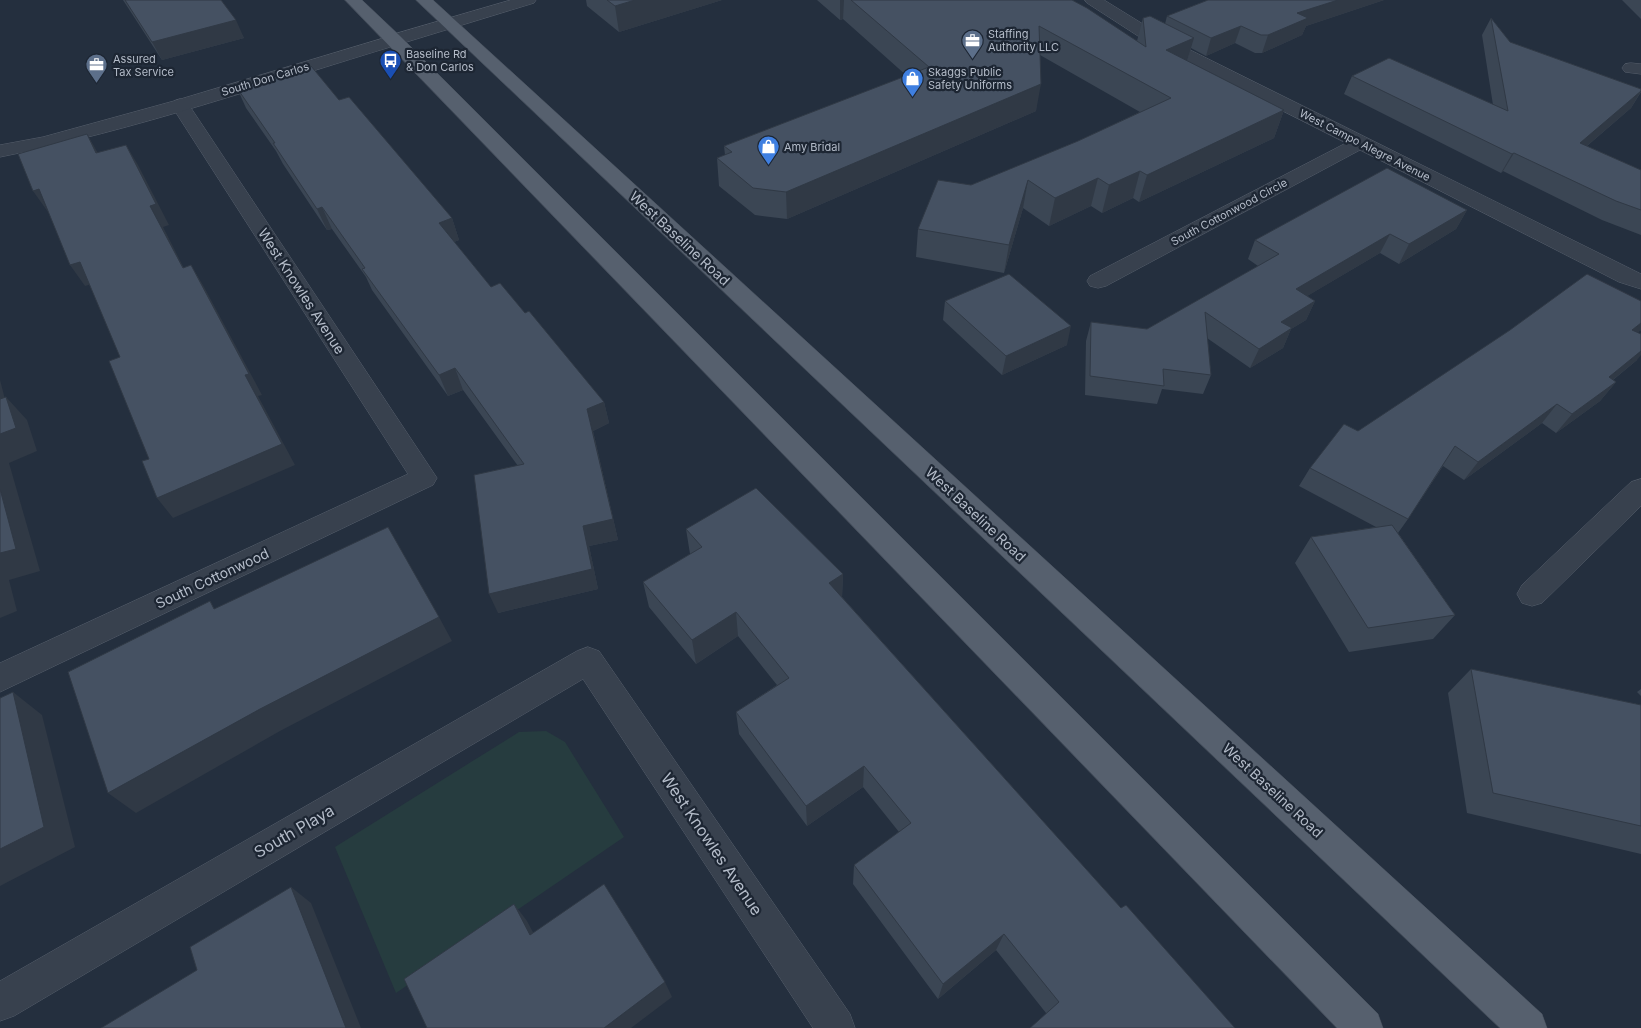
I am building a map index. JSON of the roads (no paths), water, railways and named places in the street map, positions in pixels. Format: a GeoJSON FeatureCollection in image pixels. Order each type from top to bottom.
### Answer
{"type":"FeatureCollection","features":[{"type":"Feature","properties":{"kind":"main road"},"geometry":{"type":"LineString","coordinates":[[353,0],[1364,1028]]}},
{"type":"Feature","properties":{"kind":"main road","name":"West Baseline Road"},"geometry":{"type":"LineString","coordinates":[[424,0],[1528,1028]]}},
{"type":"Feature","properties":{"kind":"street","name":"South Don Carlos"},"geometry":{"type":"LineString","coordinates":[[0,151],[45,142],[180,105],[528,0]]}},
{"type":"Feature","properties":{"kind":"street","name":"West Campo Alegre Avenue"},"geometry":{"type":"LineString","coordinates":[[1093,0],[1158,41],[1627,277],[1641,282]]}},
{"type":"Feature","properties":{"kind":"street","name":"West Knowles Avenue"},"geometry":{"type":"LineString","coordinates":[[180,105],[424,478]]}},
{"type":"Feature","properties":{"kind":"street","name":"South Cottonwood Circle"},"geometry":{"type":"LineString","coordinates":[[1098,281],[1360,143]]}},
{"type":"Feature","properties":{"kind":"street","name":"South Cottonwood"},"geometry":{"type":"LineString","coordinates":[[0,678],[424,478]]}},
{"type":"Feature","properties":{"kind":"street"},"geometry":{"type":"LineString","coordinates":[[1532,594],[1641,489]]}},
{"type":"Feature","properties":{"kind":"street","name":"West Knowles Avenue"},"geometry":{"type":"LineString","coordinates":[[588,660],[836,1028]]}},
{"type":"Feature","properties":{"kind":"street","name":"South Playa"},"geometry":{"type":"LineString","coordinates":[[0,1002],[588,660]]}},
{"type":"Feature","properties":{"kind":"place","name":"Staffing Authority LLC"},"geometry":{"type":"Point","coordinates":[972,59]}},
{"type":"Feature","properties":{"kind":"place","name":"Baseline Rd & Don Carlos"},"geometry":{"type":"Point","coordinates":[390,79]}},
{"type":"Feature","properties":{"kind":"place","name":"Assured Tax Service"},"geometry":{"type":"Point","coordinates":[97,84]}},
{"type":"Feature","properties":{"kind":"place","name":"Skaggs Public Safety Uniforms"},"geometry":{"type":"Point","coordinates":[912,97]}},
{"type":"Feature","properties":{"kind":"place","name":"Amy Bridal"},"geometry":{"type":"Point","coordinates":[768,166]}}]}
